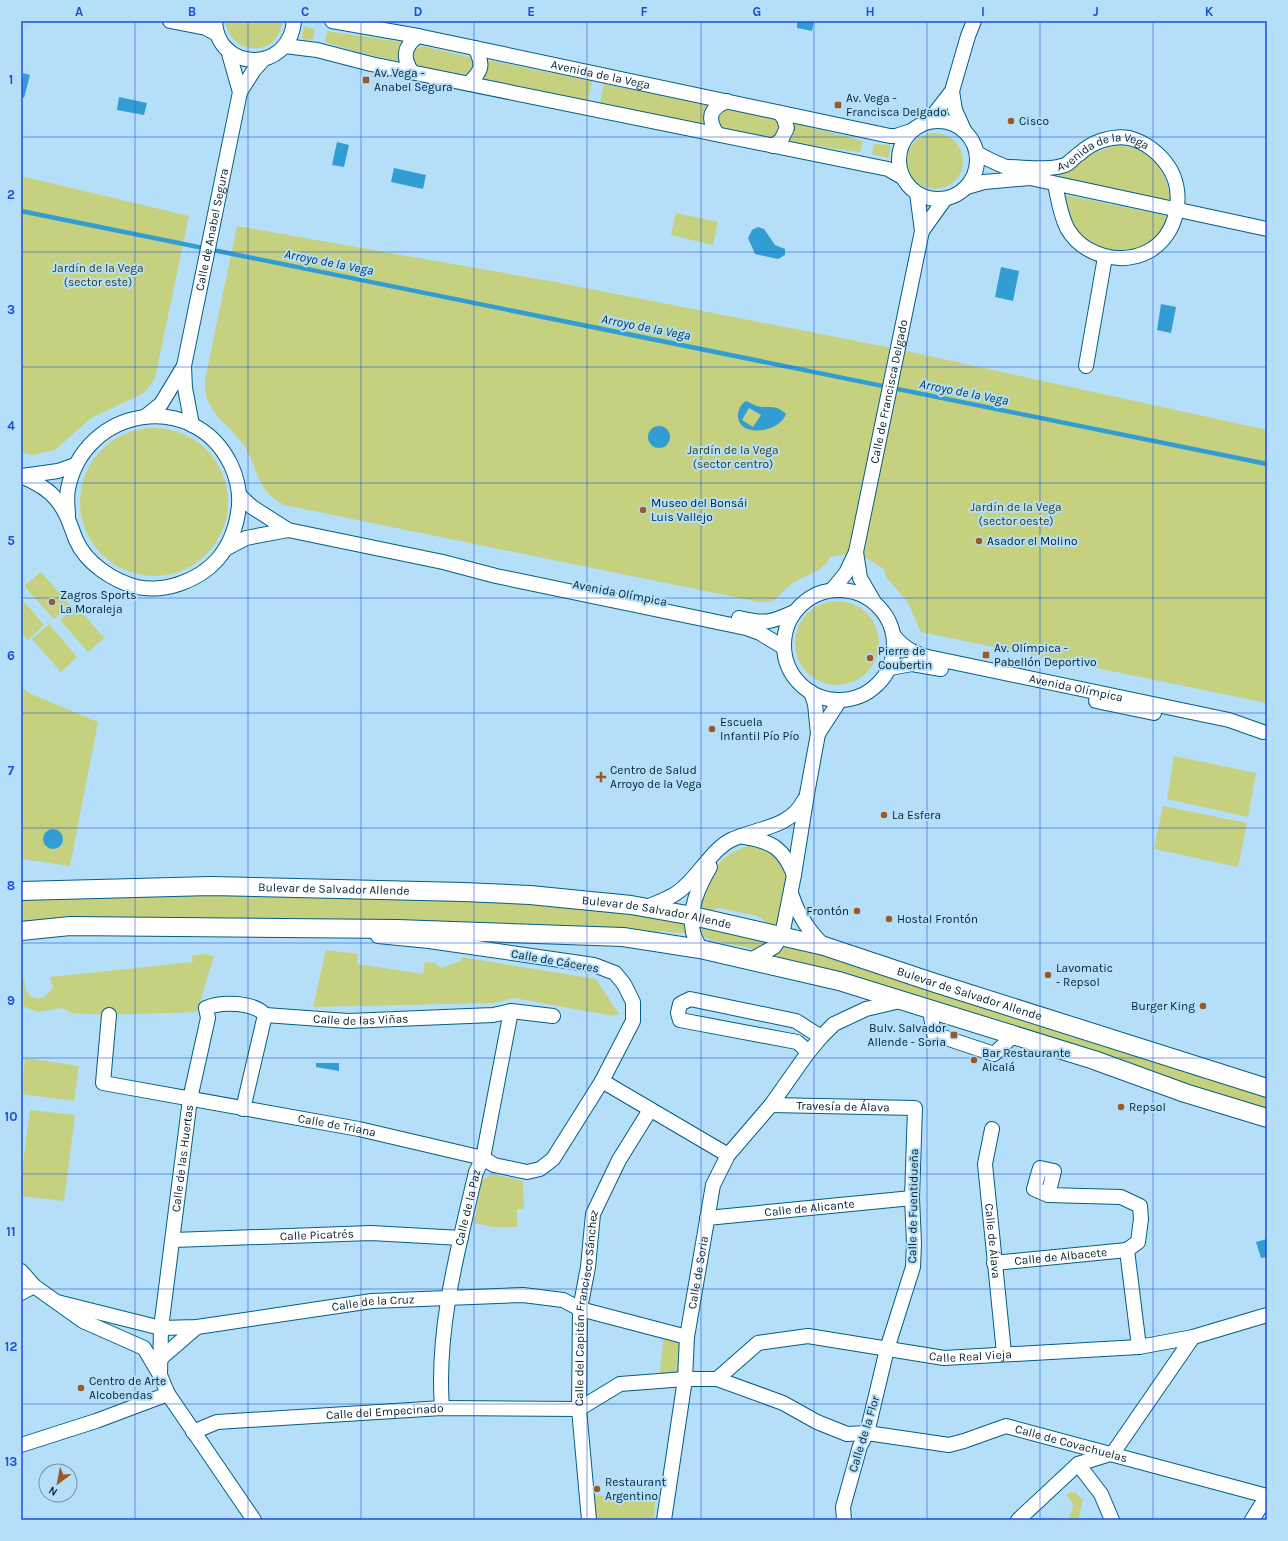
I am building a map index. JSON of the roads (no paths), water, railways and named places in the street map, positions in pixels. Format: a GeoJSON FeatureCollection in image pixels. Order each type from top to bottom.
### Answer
{"type":"FeatureCollection","features":[{"type":"Feature","properties":{"kind":"main road","name":"Bulevar de Salvador Allende"},"geometry":{"type":"LineString","coordinates":[[22,890],[211,886],[463,892],[530,894],[645,908],[693,916],[782,935],[824,946],[932,982],[1267,1088]]}},
{"type":"Feature","properties":{"kind":"main road"},"geometry":{"type":"LineString","coordinates":[[21,931],[70,926],[302,928],[397,929],[623,937],[700,949],[839,981],[930,1011],[1115,1067],[1185,1093],[1267,1118]]}},
{"type":"Feature","properties":{"kind":"street"},"geometry":{"type":"LineString","coordinates":[[170,21],[206,28],[216,27],[228,50],[238,57],[251,60],[263,60],[271,57],[285,46],[291,35],[294,21]]}},
{"type":"Feature","properties":{"kind":"street","name":"Avenida de la Vega"},"geometry":{"type":"LineString","coordinates":[[332,21],[418,36],[890,136],[896,136],[911,131]]}},
{"type":"Feature","properties":{"kind":"street"},"geometry":{"type":"LineString","coordinates":[[902,177],[898,164],[900,149],[911,131],[928,122],[952,91],[968,36],[974,21]]}},
{"type":"Feature","properties":{"kind":"street"},"geometry":{"type":"LineString","coordinates":[[412,72],[405,59],[405,51],[412,41],[418,36]]}},
{"type":"Feature","properties":{"kind":"street"},"geometry":{"type":"LineString","coordinates":[[285,46],[316,50],[412,72],[888,169],[902,177],[917,193],[926,198],[945,199],[954,196],[967,187],[976,171],[977,153],[974,144],[964,130],[955,110],[952,91]]}},
{"type":"Feature","properties":{"kind":"street"},"geometry":{"type":"LineString","coordinates":[[469,83],[478,74],[481,68],[481,61],[475,48]]}},
{"type":"Feature","properties":{"kind":"street","name":"Calle de Anabel Segura"},"geometry":{"type":"LineString","coordinates":[[228,50],[240,92]]}},
{"type":"Feature","properties":{"kind":"street","name":"Calle de Anabel Segura"},"geometry":{"type":"LineString","coordinates":[[192,425],[185,388],[184,366],[212,222],[240,92],[254,70],[263,60]]}},
{"type":"Feature","properties":{"kind":"street"},"geometry":{"type":"LineString","coordinates":[[717,134],[711,125],[713,110],[717,105],[727,101]]}},
{"type":"Feature","properties":{"kind":"street"},"geometry":{"type":"LineString","coordinates":[[773,146],[781,140],[787,128],[780,113]]}},
{"type":"Feature","properties":{"kind":"street"},"geometry":{"type":"LineString","coordinates":[[928,122],[947,122],[964,130]]}},
{"type":"Feature","properties":{"kind":"street","name":"Avenida de la Vega"},"geometry":{"type":"LineString","coordinates":[[1007,167],[1054,168],[1067,164],[1088,146],[1119,137],[1130,138],[1154,150],[1172,172],[1177,187],[1179,201],[1177,210],[1168,231],[1160,242],[1149,251],[1135,256],[1121,258],[1105,257],[1083,246],[1067,228],[1061,214],[1055,184]]}},
{"type":"Feature","properties":{"kind":"street","name":"Avenida de la Vega"},"geometry":{"type":"LineString","coordinates":[[977,153],[988,160],[1030,178],[1267,229]]}},
{"type":"Feature","properties":{"kind":"street","name":"Avenida de la Vega"},"geometry":{"type":"LineString","coordinates":[[967,187],[984,182],[1030,178]]}},
{"type":"Feature","properties":{"kind":"street","name":"Calle de Francisca Delgado"},"geometry":{"type":"LineString","coordinates":[[832,590],[846,573],[856,552],[922,231],[917,193]]}},
{"type":"Feature","properties":{"kind":"street","name":"Calle de Francisca Delgado"},"geometry":{"type":"LineString","coordinates":[[922,231],[945,199]]}},
{"type":"Feature","properties":{"kind":"street"},"geometry":{"type":"LineString","coordinates":[[1086,366],[1105,257]]}},
{"type":"Feature","properties":{"kind":"street","name":"Calle de Anabel Segura"},"geometry":{"type":"LineString","coordinates":[[146,416],[161,404],[184,366]]}},
{"type":"Feature","properties":{"kind":"street"},"geometry":{"type":"LineString","coordinates":[[22,476],[40,486],[56,498],[68,516],[76,541],[92,562],[113,578],[137,587],[163,588],[188,581],[210,568],[227,548],[238,523],[240,496],[236,476],[226,455],[211,438],[192,425],[170,417],[146,416],[120,422],[102,433],[86,447],[75,465],[68,490],[68,516]]}},
{"type":"Feature","properties":{"kind":"street"},"geometry":{"type":"LineString","coordinates":[[22,476],[58,470],[75,465]]}},
{"type":"Feature","properties":{"kind":"street","name":"Avenida Olímpica"},"geometry":{"type":"LineString","coordinates":[[240,496],[252,507],[288,530],[443,562],[496,576],[746,628],[760,633],[784,646]]}},
{"type":"Feature","properties":{"kind":"street","name":"Avenida Olímpica"},"geometry":{"type":"LineString","coordinates":[[227,548],[246,538],[288,530]]}},
{"type":"Feature","properties":{"kind":"street","name":"Calle de Francisca Delgado"},"geometry":{"type":"LineString","coordinates":[[856,552],[860,578],[874,602]]}},
{"type":"Feature","properties":{"kind":"street","name":"Avenida Olímpica"},"geometry":{"type":"LineString","coordinates":[[443,562],[497,568],[764,623],[776,620],[794,612]]}},
{"type":"Feature","properties":{"kind":"street"},"geometry":{"type":"LineString","coordinates":[[832,590],[857,592],[874,602],[891,624],[894,636],[894,649],[890,668],[884,677],[870,690],[856,698],[840,700],[825,698],[803,687],[792,674],[786,660],[784,646],[784,635],[794,612],[807,599],[818,593],[832,590]]}},
{"type":"Feature","properties":{"kind":"street","name":"Avenida Olímpica"},"geometry":{"type":"LineString","coordinates":[[894,636],[902,646],[913,653],[928,657],[1229,720],[1265,732]]}},
{"type":"Feature","properties":{"kind":"street","name":"Avenida Olímpica"},"geometry":{"type":"LineString","coordinates":[[890,668],[912,664],[926,666],[1185,720],[1228,728],[1265,732]]}},
{"type":"Feature","properties":{"kind":"street"},"geometry":{"type":"LineString","coordinates":[[749,961],[774,947],[782,935],[791,893],[806,794],[818,734],[815,704],[811,692]]}},
{"type":"Feature","properties":{"kind":"street"},"geometry":{"type":"LineString","coordinates":[[818,734],[840,700]]}},
{"type":"Feature","properties":{"kind":"street"},"geometry":{"type":"LineString","coordinates":[[645,908],[678,892],[730,840],[784,822],[799,810],[806,794]]}},
{"type":"Feature","properties":{"kind":"street"},"geometry":{"type":"LineString","coordinates":[[742,837],[763,839],[779,849],[789,862],[794,876]]}},
{"type":"Feature","properties":{"kind":"street"},"geometry":{"type":"LineString","coordinates":[[700,949],[693,931],[694,904],[699,886],[720,849]]}},
{"type":"Feature","properties":{"kind":"street"},"geometry":{"type":"LineString","coordinates":[[791,893],[802,919],[811,933],[824,946]]}},
{"type":"Feature","properties":{"kind":"street","name":"Calle de Cáceres"},"geometry":{"type":"LineString","coordinates":[[302,928],[452,945],[594,965],[615,973],[624,984],[633,1002],[633,1021],[602,1081],[553,1159],[540,1170],[526,1172],[494,1165],[483,1158]]}},
{"type":"Feature","properties":{"kind":"street"},"geometry":{"type":"LineString","coordinates":[[807,1054],[804,1048],[797,1042],[680,1020],[678,1013],[680,1004],[690,999],[796,1021],[821,1037]]}},
{"type":"Feature","properties":{"kind":"street","name":"Calle de Soria"},"geometry":{"type":"LineString","coordinates":[[664,1520],[685,1379],[687,1338],[713,1185],[728,1155],[771,1105],[807,1054],[834,1024],[866,1009],[900,1001]]}},
{"type":"Feature","properties":{"kind":"street","name":"Calle de las Huertas"},"geometry":{"type":"LineString","coordinates":[[160,1375],[161,1328],[190,1099],[208,1018],[206,1008],[214,1004],[251,1005],[260,1009],[265,1015]]}},
{"type":"Feature","properties":{"kind":"street","name":"Calle de las Viñas"},"geometry":{"type":"LineString","coordinates":[[265,1015],[348,1021],[492,1015],[511,1011],[553,1016]]}},
{"type":"Feature","properties":{"kind":"street","name":"Calle de la Paz"},"geometry":{"type":"LineString","coordinates":[[442,1408],[440,1388],[444,1326],[449,1297],[476,1172],[483,1158],[511,1011]]}},
{"type":"Feature","properties":{"kind":"street","name":"Calle de Triana"},"geometry":{"type":"LineString","coordinates":[[109,1015],[103,1083],[360,1129],[483,1158]]}},
{"type":"Feature","properties":{"kind":"street"},"geometry":{"type":"LineString","coordinates":[[243,1109],[265,1015]]}},
{"type":"Feature","properties":{"kind":"street"},"geometry":{"type":"LineString","coordinates":[[602,1081],[728,1155]]}},
{"type":"Feature","properties":{"kind":"street","name":"Travesía de Álava"},"geometry":{"type":"LineString","coordinates":[[771,1105],[915,1108]]}},
{"type":"Feature","properties":{"kind":"street","name":"Calle de Fuentidueña"},"geometry":{"type":"LineString","coordinates":[[888,1349],[913,1267],[914,1243],[912,1198],[915,1108]]}},
{"type":"Feature","properties":{"kind":"street","name":"Calle del Capitán Francisco Sánchez"},"geometry":{"type":"LineString","coordinates":[[589,1520],[579,1409],[580,1309],[588,1268],[593,1214],[619,1160],[650,1110]]}},
{"type":"Feature","properties":{"kind":"street","name":"Calle de Álava"},"geometry":{"type":"LineString","coordinates":[[992,1129],[985,1164],[1004,1353]]}},
{"type":"Feature","properties":{"kind":"street"},"geometry":{"type":"LineString","coordinates":[[1048,1196],[1117,1196],[1140,1206],[1141,1219],[1138,1242],[1127,1250],[1139,1347]]}},
{"type":"Feature","properties":{"kind":"street","name":"Calle de Alicante"},"geometry":{"type":"LineString","coordinates":[[707,1218],[912,1198]]}},
{"type":"Feature","properties":{"kind":"street","name":"Calle Picatrés"},"geometry":{"type":"LineString","coordinates":[[173,1240],[370,1233],[461,1238]]}},
{"type":"Feature","properties":{"kind":"street","name":"Calle de Albacete"},"geometry":{"type":"LineString","coordinates":[[994,1263],[1127,1250]]}},
{"type":"Feature","properties":{"kind":"street"},"geometry":{"type":"LineString","coordinates":[[21,1270],[34,1286],[83,1321],[144,1348],[160,1375],[168,1394],[254,1520]]}},
{"type":"Feature","properties":{"kind":"street"},"geometry":{"type":"LineString","coordinates":[[21,1293],[34,1286]]}},
{"type":"Feature","properties":{"kind":"street","name":"Calle de la Cruz"},"geometry":{"type":"LineString","coordinates":[[57,1302],[161,1328],[197,1327],[372,1301],[523,1295],[563,1300],[580,1309],[687,1338]]}},
{"type":"Feature","properties":{"kind":"street","name":"Calle Real Vieja"},"geometry":{"type":"LineString","coordinates":[[717,1379],[758,1343],[808,1336],[944,1358],[1004,1353],[1139,1347],[1193,1337],[1267,1315]]}},
{"type":"Feature","properties":{"kind":"street"},"geometry":{"type":"LineString","coordinates":[[160,1359],[197,1327]]}},
{"type":"Feature","properties":{"kind":"street"},"geometry":{"type":"LineString","coordinates":[[1018,1520],[1078,1464],[1113,1454],[1193,1337]]}},
{"type":"Feature","properties":{"kind":"street","name":"Calle de la Flor"},"geometry":{"type":"LineString","coordinates":[[844,1514],[860,1446],[867,1433],[888,1349]]}},
{"type":"Feature","properties":{"kind":"street"},"geometry":{"type":"LineString","coordinates":[[579,1409],[620,1384],[685,1379],[717,1379]]}},
{"type":"Feature","properties":{"kind":"street","name":"Calle de Covachuelas"},"geometry":{"type":"LineString","coordinates":[[717,1379],[783,1403],[817,1422],[847,1434],[867,1433],[949,1445],[1006,1426],[1267,1496]]}},
{"type":"Feature","properties":{"kind":"street"},"geometry":{"type":"LineString","coordinates":[[21,1445],[96,1421],[168,1394]]}},
{"type":"Feature","properties":{"kind":"street","name":"Calle del Empecinado"},"geometry":{"type":"LineString","coordinates":[[193,1432],[217,1422],[442,1408],[579,1409]]}},
{"type":"Feature","properties":{"kind":"street"},"geometry":{"type":"LineString","coordinates":[[1078,1464],[1101,1494],[1112,1520]]}},
{"type":"Feature","properties":{"kind":"street"},"geometry":{"type":"LineString","coordinates":[[1252,1520],[1267,1496]]}},
{"type":"Feature","properties":{"kind":"street"},"geometry":{"type":"LineString","coordinates":[[833,1520],[844,1514]]}},
{"type":"Feature","properties":{"kind":"water"},"geometry":{"type":"Polygon","coordinates":[[[797,21],[814,21],[812,31],[797,28],[797,21]]]}},
{"type":"Feature","properties":{"kind":"water"},"geometry":{"type":"Polygon","coordinates":[[[23,73],[30,75],[24,98],[21,97],[23,73]]]}},
{"type":"Feature","properties":{"kind":"water"},"geometry":{"type":"Polygon","coordinates":[[[119,97],[147,103],[144,115],[117,110],[119,97]]]}},
{"type":"Feature","properties":{"kind":"water"},"geometry":{"type":"Polygon","coordinates":[[[337,142],[349,145],[344,167],[332,165],[337,142]]]}},
{"type":"Feature","properties":{"kind":"water"},"geometry":{"type":"Polygon","coordinates":[[[394,168],[426,175],[423,189],[391,182],[394,168]]]}},
{"type":"Feature","properties":{"kind":"water"},"geometry":{"type":"Polygon","coordinates":[[[758,227],[764,229],[775,245],[785,249],[785,255],[778,259],[755,254],[748,238],[752,230],[758,227]]]}},
{"type":"Feature","properties":{"kind":"water"},"geometry":{"type":"Polygon","coordinates":[[[1001,267],[1019,271],[1013,301],[995,297],[1001,267]]]}},
{"type":"Feature","properties":{"kind":"water"},"geometry":{"type":"Polygon","coordinates":[[[1161,304],[1176,307],[1171,333],[1157,330],[1161,304]]]}},
{"type":"Feature","properties":{"kind":"water"},"geometry":{"type":"Polygon","coordinates":[[[746,401],[760,407],[778,408],[786,414],[776,426],[768,429],[751,430],[744,427],[739,422],[738,412],[740,406],[746,401]],[[749,408],[742,420],[753,427],[761,415],[749,408]]]}},
{"type":"Feature","properties":{"kind":"water"},"geometry":{"type":"Polygon","coordinates":[[[659,426],[667,429],[670,437],[667,445],[659,448],[651,445],[648,437],[651,429],[659,426]]]}},
{"type":"Feature","properties":{"kind":"water"},"geometry":{"type":"Polygon","coordinates":[[[49,829],[57,829],[63,835],[63,843],[57,849],[49,849],[43,843],[43,835],[49,829]]]}},
{"type":"Feature","properties":{"kind":"water"},"geometry":{"type":"Polygon","coordinates":[[[316,1063],[339,1063],[339,1071],[316,1067],[316,1063]]]}},
{"type":"Feature","properties":{"kind":"water"},"geometry":{"type":"Polygon","coordinates":[[[1267,1239],[1267,1257],[1261,1258],[1256,1242],[1267,1239]]]}},
{"type":"Feature","properties":{"kind":"waterway","name":"Arroyo de la Vega"},"geometry":{"type":"LineString","coordinates":[[21,211],[1267,464]]}},
{"type":"Feature","properties":{"kind":"place","name":"Av. Vega - Anabel Segura"},"geometry":{"type":"Point","coordinates":[366,80]}},
{"type":"Feature","properties":{"kind":"place","name":"Av. Vega - Francisca Delgado"},"geometry":{"type":"Point","coordinates":[838,105]}},
{"type":"Feature","properties":{"kind":"place","name":"Cisco"},"geometry":{"type":"Point","coordinates":[1011,121]}},
{"type":"Feature","properties":{"kind":"place","name":"Museo del Bonsái Luis Vallejo"},"geometry":{"type":"Point","coordinates":[643,510]}},
{"type":"Feature","properties":{"kind":"place","name":"Asador el Molino"},"geometry":{"type":"Point","coordinates":[979,541]}},
{"type":"Feature","properties":{"kind":"place","name":"Zagros Sports La Moraleja"},"geometry":{"type":"Point","coordinates":[52,602]}},
{"type":"Feature","properties":{"kind":"place","name":"Av. Olímpica - Pabellón Deportivo"},"geometry":{"type":"Point","coordinates":[986,655]}},
{"type":"Feature","properties":{"kind":"place","name":"Pierre de Coubertin"},"geometry":{"type":"Point","coordinates":[870,658]}},
{"type":"Feature","properties":{"kind":"place","name":"Escuela Infantil Pío Pío"},"geometry":{"type":"Point","coordinates":[712,729]}},
{"type":"Feature","properties":{"kind":"place","name":"Centro de Salud Arroyo de la Vega"},"geometry":{"type":"Point","coordinates":[601,777]}},
{"type":"Feature","properties":{"kind":"place","name":"La Esfera"},"geometry":{"type":"Point","coordinates":[884,815]}},
{"type":"Feature","properties":{"kind":"place","name":"Frontón"},"geometry":{"type":"Point","coordinates":[857,911]}},
{"type":"Feature","properties":{"kind":"place","name":"Hostal Frontón"},"geometry":{"type":"Point","coordinates":[889,919]}},
{"type":"Feature","properties":{"kind":"place","name":"Lavomatic - Repsol"},"geometry":{"type":"Point","coordinates":[1048,975]}},
{"type":"Feature","properties":{"kind":"place","name":"Burger King"},"geometry":{"type":"Point","coordinates":[1203,1006]}},
{"type":"Feature","properties":{"kind":"place","name":"Bulv. Salvador Allende - Soria"},"geometry":{"type":"Point","coordinates":[954,1035]}},
{"type":"Feature","properties":{"kind":"place","name":"Bar Restaurante Alcalá"},"geometry":{"type":"Point","coordinates":[974,1060]}},
{"type":"Feature","properties":{"kind":"place","name":"Repsol"},"geometry":{"type":"Point","coordinates":[1121,1107]}},
{"type":"Feature","properties":{"kind":"place","name":"Centro de Arte Alcobendas"},"geometry":{"type":"Point","coordinates":[81,1388]}},
{"type":"Feature","properties":{"kind":"place","name":"Restaurant Argentino"},"geometry":{"type":"Point","coordinates":[597,1489]}},
{"type":"Feature","properties":{"kind":"park label","name":"Jardín de la Vega (sector este)"},"geometry":{"type":"Point","coordinates":[98,275]}},
{"type":"Feature","properties":{"kind":"park label","name":"Jardín de la Vega (sector centro)"},"geometry":{"type":"Point","coordinates":[733,457]}},
{"type":"Feature","properties":{"kind":"park label","name":"Jardín de la Vega (sector oeste)"},"geometry":{"type":"Point","coordinates":[1016,514]}}]}
